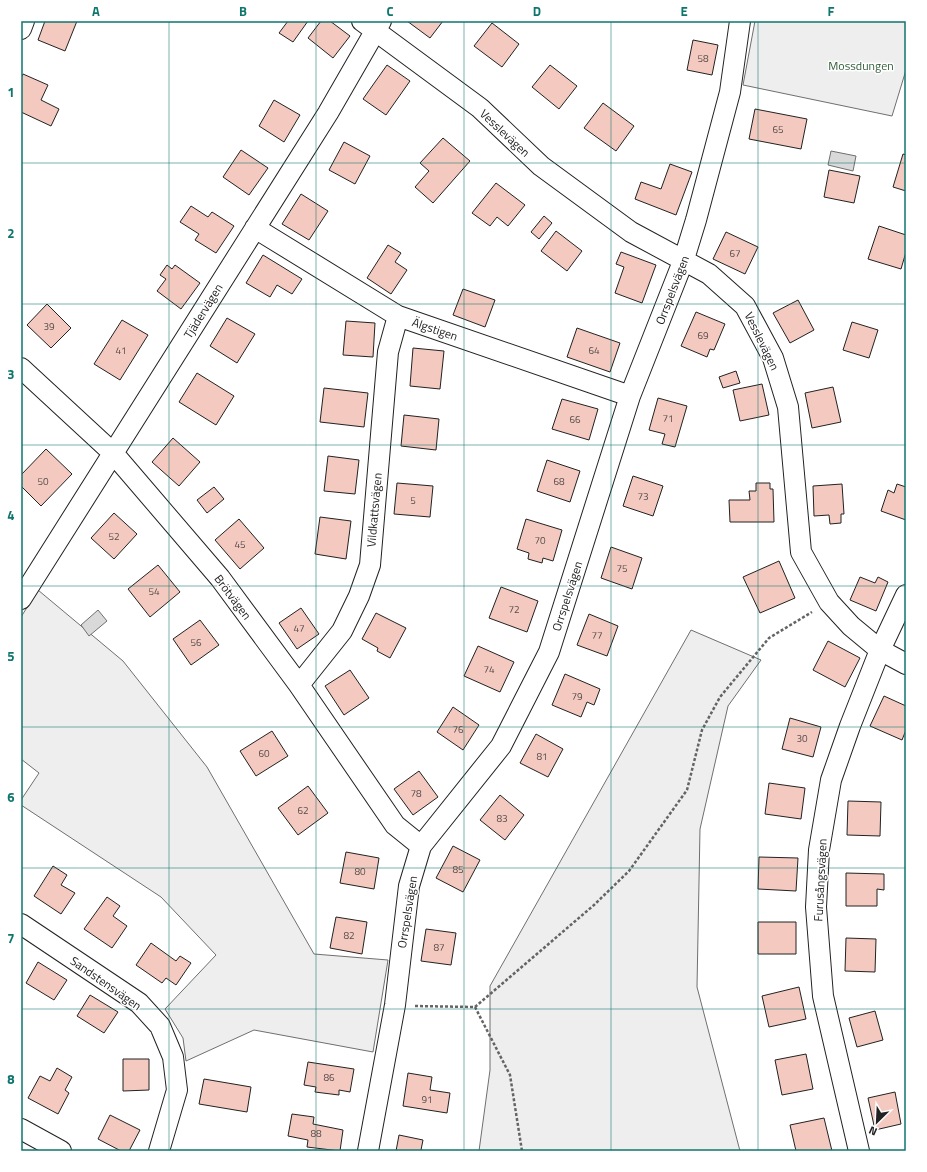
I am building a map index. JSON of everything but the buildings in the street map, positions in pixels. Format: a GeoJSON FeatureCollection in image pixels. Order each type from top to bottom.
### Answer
{"type":"FeatureCollection","features":[{"type":"Feature","properties":{"kind":"street"},"geometry":{"type":"LineString","coordinates":[[21,29],[24,21]]}},
{"type":"Feature","properties":{"kind":"street","name":"Orrspelsvägen"},"geometry":{"type":"LineString","coordinates":[[368,1151],[395,1006],[409,886],[421,846],[501,746],[549,652],[630,396],[684,260],[730,92],[740,21]]}},
{"type":"Feature","properties":{"kind":"street","name":"Vesslevägen"},"geometry":{"type":"LineString","coordinates":[[373,24],[480,108],[541,166],[631,232],[708,274],[744,306],[773,358],[788,407],[802,552],[829,602],[851,626],[880,650],[906,664]]}},
{"type":"Feature","properties":{"kind":"street","name":"Tjädervägen"},"geometry":{"type":"LineString","coordinates":[[21,599],[328,112],[373,24]]}},
{"type":"Feature","properties":{"kind":"street","name":"Älgstigen"},"geometry":{"type":"LineString","coordinates":[[255,228],[398,316],[630,396]]}},
{"type":"Feature","properties":{"kind":"street","name":"Vildkattsvägen"},"geometry":{"type":"LineString","coordinates":[[299,685],[342,631],[359,596],[370,565],[388,352],[398,316]]}},
{"type":"Feature","properties":{"kind":"street","name":"Brötvägen"},"geometry":{"type":"LineString","coordinates":[[21,368],[113,453],[220,578],[299,685],[396,825],[421,846]]}},
{"type":"Feature","properties":{"kind":"street","name":"Furusångsvägen"},"geometry":{"type":"LineString","coordinates":[[858,1151],[823,996],[816,907],[819,850],[832,780],[850,726],[880,650],[906,595]]}},
{"type":"Feature","properties":{"kind":"street","name":"Sandstensvägen"},"geometry":{"type":"LineString","coordinates":[[21,924],[139,1003],[160,1026],[173,1057],[177,1090],[159,1151]]}},
{"type":"Feature","properties":{"kind":"street"},"geometry":{"type":"LineString","coordinates":[[21,1129],[61,1151]]}},
{"type":"Feature","properties":{"kind":"path"},"geometry":{"type":"LineString","coordinates":[[395,1006],[475,1007],[594,905],[629,871],[687,790],[702,730],[720,697],[770,638],[829,602]]}},
{"type":"Feature","properties":{"kind":"path"},"geometry":{"type":"LineString","coordinates":[[475,1007],[510,1075],[522,1151]]}},
{"type":"Feature","properties":{"kind":"green space","name":"Mossdungen"},"geometry":{"type":"Polygon","coordinates":[[[755,21],[906,21],[906,70],[892,116],[743,85],[755,21]]]}},
{"type":"Feature","properties":{"kind":"green space"},"geometry":{"type":"Polygon","coordinates":[[[38,590],[123,661],[207,767],[314,954],[388,960],[373,1052],[254,1030],[186,1061],[183,1038],[165,1009],[216,955],[161,897],[21,805],[21,800],[39,773],[21,759],[21,617],[38,590]]]}},
{"type":"Feature","properties":{"kind":"green space"},"geometry":{"type":"Polygon","coordinates":[[[691,630],[761,660],[728,706],[700,829],[697,987],[740,1151],[479,1151],[490,1070],[490,986],[691,630]]]}},
{"type":"Feature","properties":{"kind":"shaded area"},"geometry":{"type":"Polygon","coordinates":[[[831,151],[856,156],[853,171],[828,165],[831,151]]]}},
{"type":"Feature","properties":{"kind":"shaded area"},"geometry":{"type":"Polygon","coordinates":[[[98,610],[107,621],[89,636],[81,625],[98,610]]]}}]}
